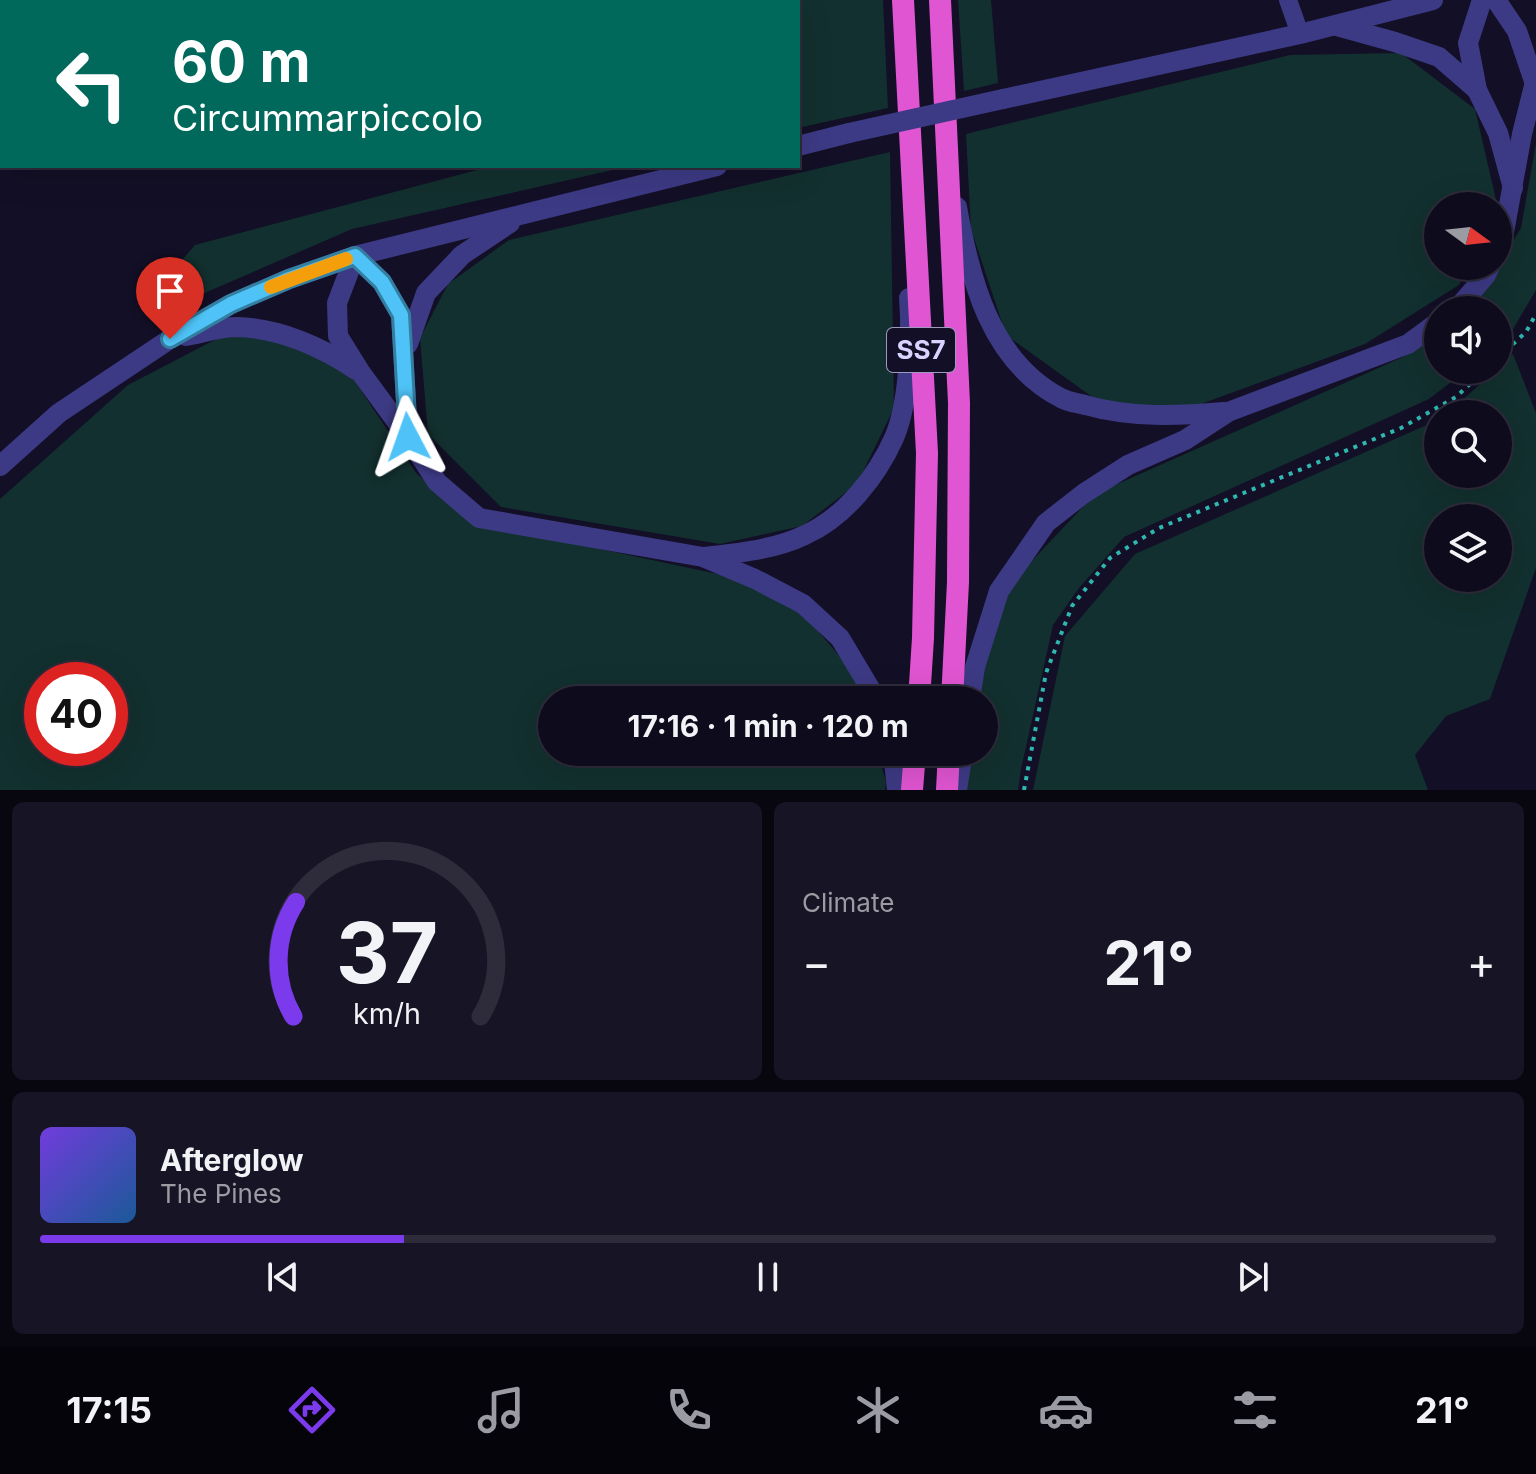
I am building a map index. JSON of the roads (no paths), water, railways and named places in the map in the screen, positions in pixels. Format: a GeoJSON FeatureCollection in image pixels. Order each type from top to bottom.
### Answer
{"type":"FeatureCollection","features":[{"type":"Feature","properties":{"kind":"highway","name":"SS7"},"geometry":{"type":"LineString","coordinates":[[903,0],[927,453],[920,686]]}},
{"type":"Feature","properties":{"kind":"highway","name":"SS7"},"geometry":{"type":"LineString","coordinates":[[940,0],[959,403],[958,582],[953,686]]}},
{"type":"Feature","properties":{"kind":"highway"},"geometry":{"type":"LineString","coordinates":[[912,790],[914,766]]}},
{"type":"Feature","properties":{"kind":"highway"},"geometry":{"type":"LineString","coordinates":[[947,790],[948,766]]}},
{"type":"Feature","properties":{"kind":"street"},"geometry":{"type":"LineString","coordinates":[[1288,0],[1300,34]]}},
{"type":"Feature","properties":{"kind":"street"},"geometry":{"type":"LineString","coordinates":[[800,145],[1300,34],[1433,0]]}},
{"type":"Feature","properties":{"kind":"street"},"geometry":{"type":"LineString","coordinates":[[1482,0],[1468,43],[1477,90],[1498,133],[1513,188]]}},
{"type":"Feature","properties":{"kind":"street"},"geometry":{"type":"LineString","coordinates":[[1496,0],[1517,31],[1535,80],[1512,193]]}},
{"type":"Feature","properties":{"kind":"street"},"geometry":{"type":"LineString","coordinates":[[1333,25],[1439,57],[1477,90]]}},
{"type":"Feature","properties":{"kind":"street"},"geometry":{"type":"LineString","coordinates":[[949,161],[966,256],[983,308],[1015,363],[1062,399],[1117,414],[1179,416],[1228,412]]}},
{"type":"Feature","properties":{"kind":"street"},"geometry":{"type":"LineString","coordinates":[[0,466],[59,413],[170,339],[231,304],[289,279],[355,256],[709,168]]}},
{"type":"Feature","properties":{"kind":"street"},"geometry":{"type":"LineString","coordinates":[[703,557],[752,551],[805,536],[833,518],[864,489],[894,437],[906,398],[910,306],[905,239],[912,178]]}},
{"type":"Feature","properties":{"kind":"street"},"geometry":{"type":"LineString","coordinates":[[405,352],[426,293],[462,255],[523,214]]}},
{"type":"Feature","properties":{"kind":"street"},"geometry":{"type":"LineString","coordinates":[[355,256],[382,282],[401,315],[408,437]]}},
{"type":"Feature","properties":{"kind":"street"},"geometry":{"type":"LineString","coordinates":[[355,256],[337,303],[338,336],[437,482],[479,518],[703,557],[803,604],[840,638],[871,686]]}},
{"type":"Feature","properties":{"kind":"street"},"geometry":{"type":"LineString","coordinates":[[1468,296],[1482,280]]}},
{"type":"Feature","properties":{"kind":"street"},"geometry":{"type":"LineString","coordinates":[[170,339],[236,327],[279,334],[329,352],[361,373]]}},
{"type":"Feature","properties":{"kind":"street"},"geometry":{"type":"LineString","coordinates":[[972,686],[975,667],[999,591],[1046,523],[1083,494],[1128,465],[1185,440],[1228,412],[1408,344],[1424,332]]}},
{"type":"Feature","properties":{"kind":"street"},"geometry":{"type":"LineString","coordinates":[[894,766],[897,790]]}},
{"type":"Feature","properties":{"kind":"street"},"geometry":{"type":"LineString","coordinates":[[957,790],[961,766]]}}]}
